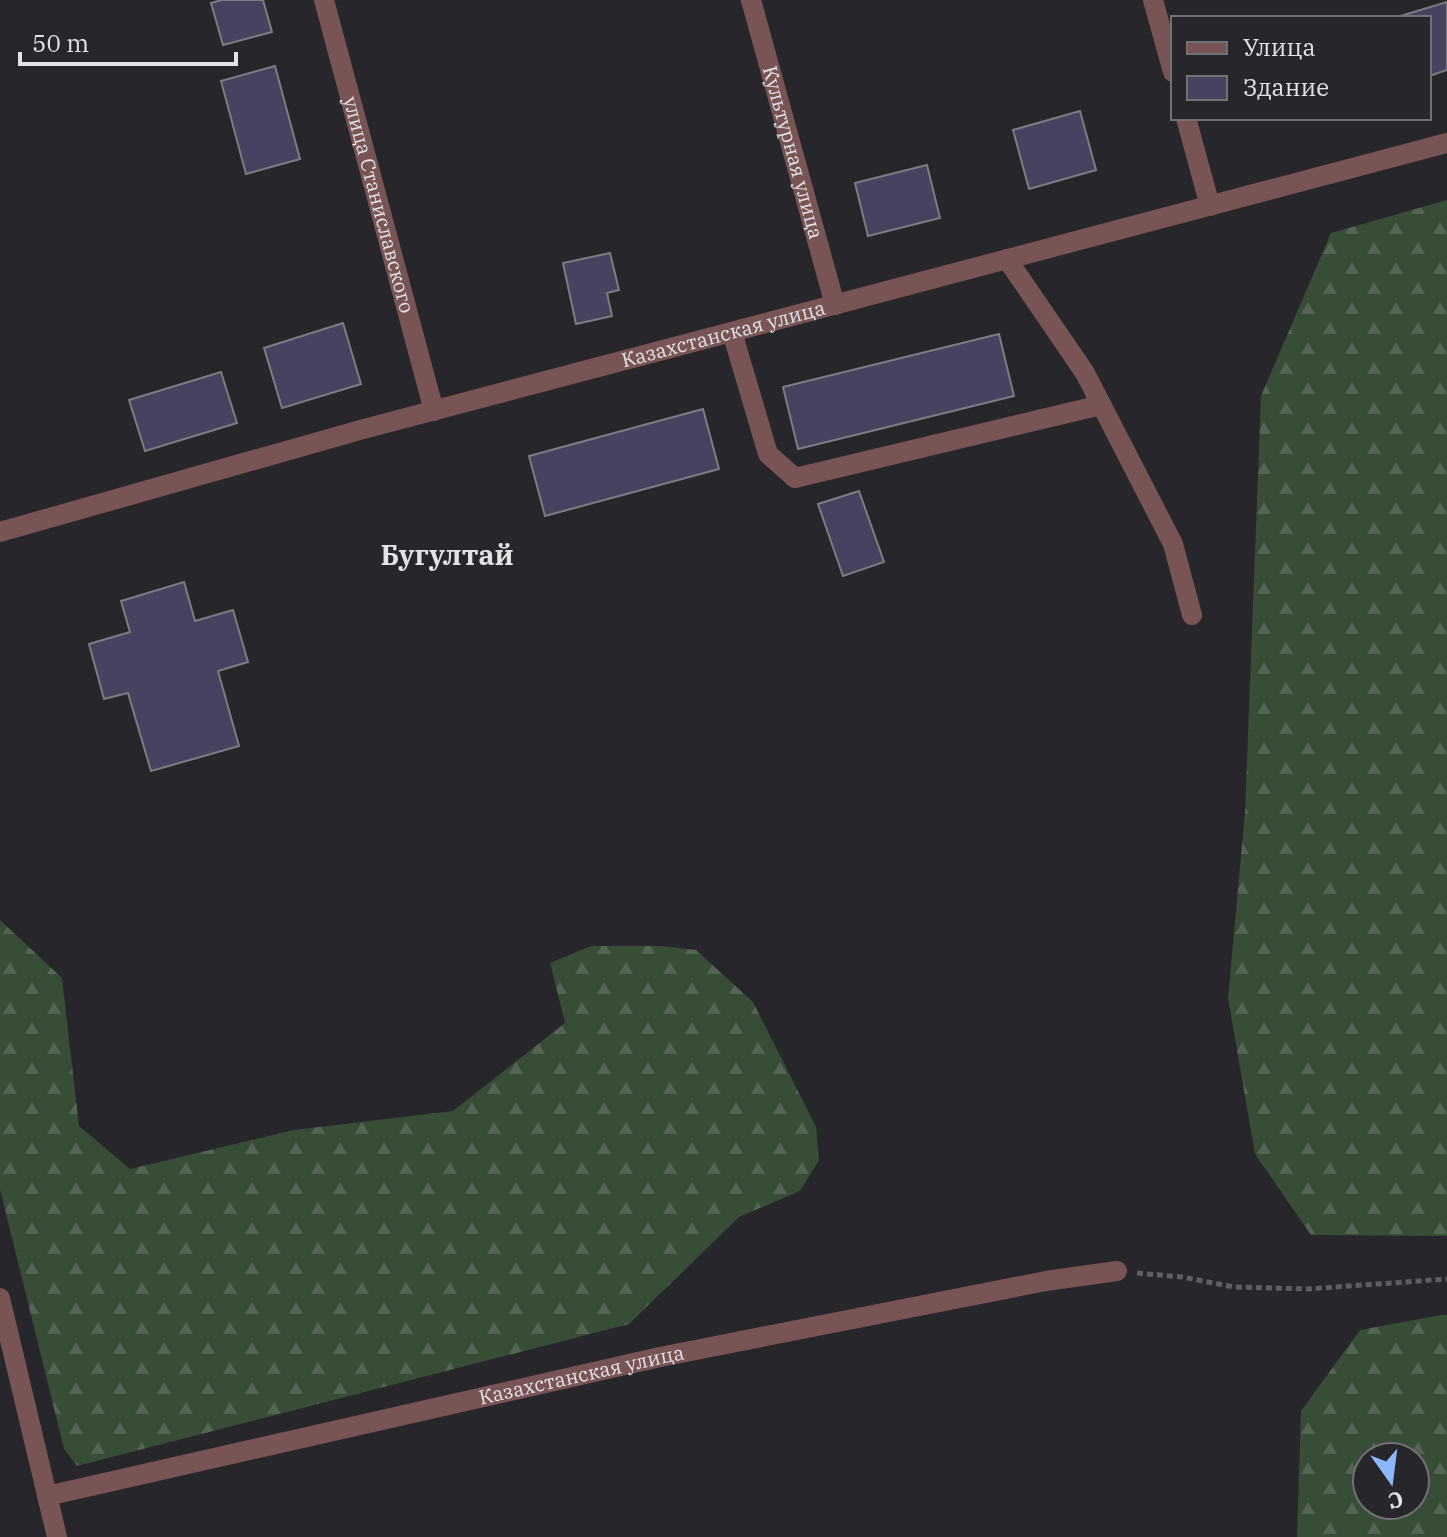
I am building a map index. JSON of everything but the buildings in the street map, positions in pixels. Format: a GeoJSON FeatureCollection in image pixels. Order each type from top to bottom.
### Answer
{"type":"FeatureCollection","features":[{"type":"Feature","properties":{"kind":"street","name":"улица Станиславского"},"geometry":{"type":"LineString","coordinates":[[324,0],[434,411]]}},
{"type":"Feature","properties":{"kind":"street","name":"Культурная улица"},"geometry":{"type":"LineString","coordinates":[[751,0],[835,305]]}},
{"type":"Feature","properties":{"kind":"street"},"geometry":{"type":"LineString","coordinates":[[1153,0],[1171,65]]}},
{"type":"Feature","properties":{"kind":"street"},"geometry":{"type":"LineString","coordinates":[[1187,120],[1210,206]]}},
{"type":"Feature","properties":{"kind":"street","name":"Казахстанская улица"},"geometry":{"type":"LineString","coordinates":[[0,532],[434,411],[1447,143]]}},
{"type":"Feature","properties":{"kind":"street"},"geometry":{"type":"LineString","coordinates":[[1007,259],[1085,373],[1173,544],[1192,615]]}},
{"type":"Feature","properties":{"kind":"street"},"geometry":{"type":"LineString","coordinates":[[732,332],[768,454],[795,478],[1101,405]]}},
{"type":"Feature","properties":{"kind":"street","name":"Казахстанская улица"},"geometry":{"type":"LineString","coordinates":[[47,1496],[660,1357],[1046,1281],[1117,1271]]}},
{"type":"Feature","properties":{"kind":"street"},"geometry":{"type":"LineString","coordinates":[[0,1298],[57,1537]]}},
{"type":"Feature","properties":{"kind":"path"},"geometry":{"type":"LineString","coordinates":[[1117,1271],[1182,1277],[1234,1287],[1307,1289],[1447,1279]]}},
{"type":"Feature","properties":{"kind":"green space"},"geometry":{"type":"Polygon","coordinates":[[[1447,200],[1447,1236],[1311,1235],[1255,1154],[1228,998],[1245,812],[1261,396],[1331,233],[1447,200]]]}},
{"type":"Feature","properties":{"kind":"green space"},"geometry":{"type":"Polygon","coordinates":[[[0,920],[62,978],[79,1126],[130,1169],[294,1130],[453,1111],[565,1023],[550,963],[591,946],[661,946],[696,950],[753,1002],[816,1127],[819,1160],[800,1191],[739,1217],[629,1324],[77,1466],[64,1449],[0,1189],[0,920]]]}},
{"type":"Feature","properties":{"kind":"green space"},"geometry":{"type":"Polygon","coordinates":[[[1447,1315],[1447,1537],[1297,1537],[1301,1411],[1360,1330],[1447,1315]]]}},
{"type":"Feature","properties":{"kind":"district","name":"Бугултай"},"geometry":{"type":"Point","coordinates":[447,555]}}]}
